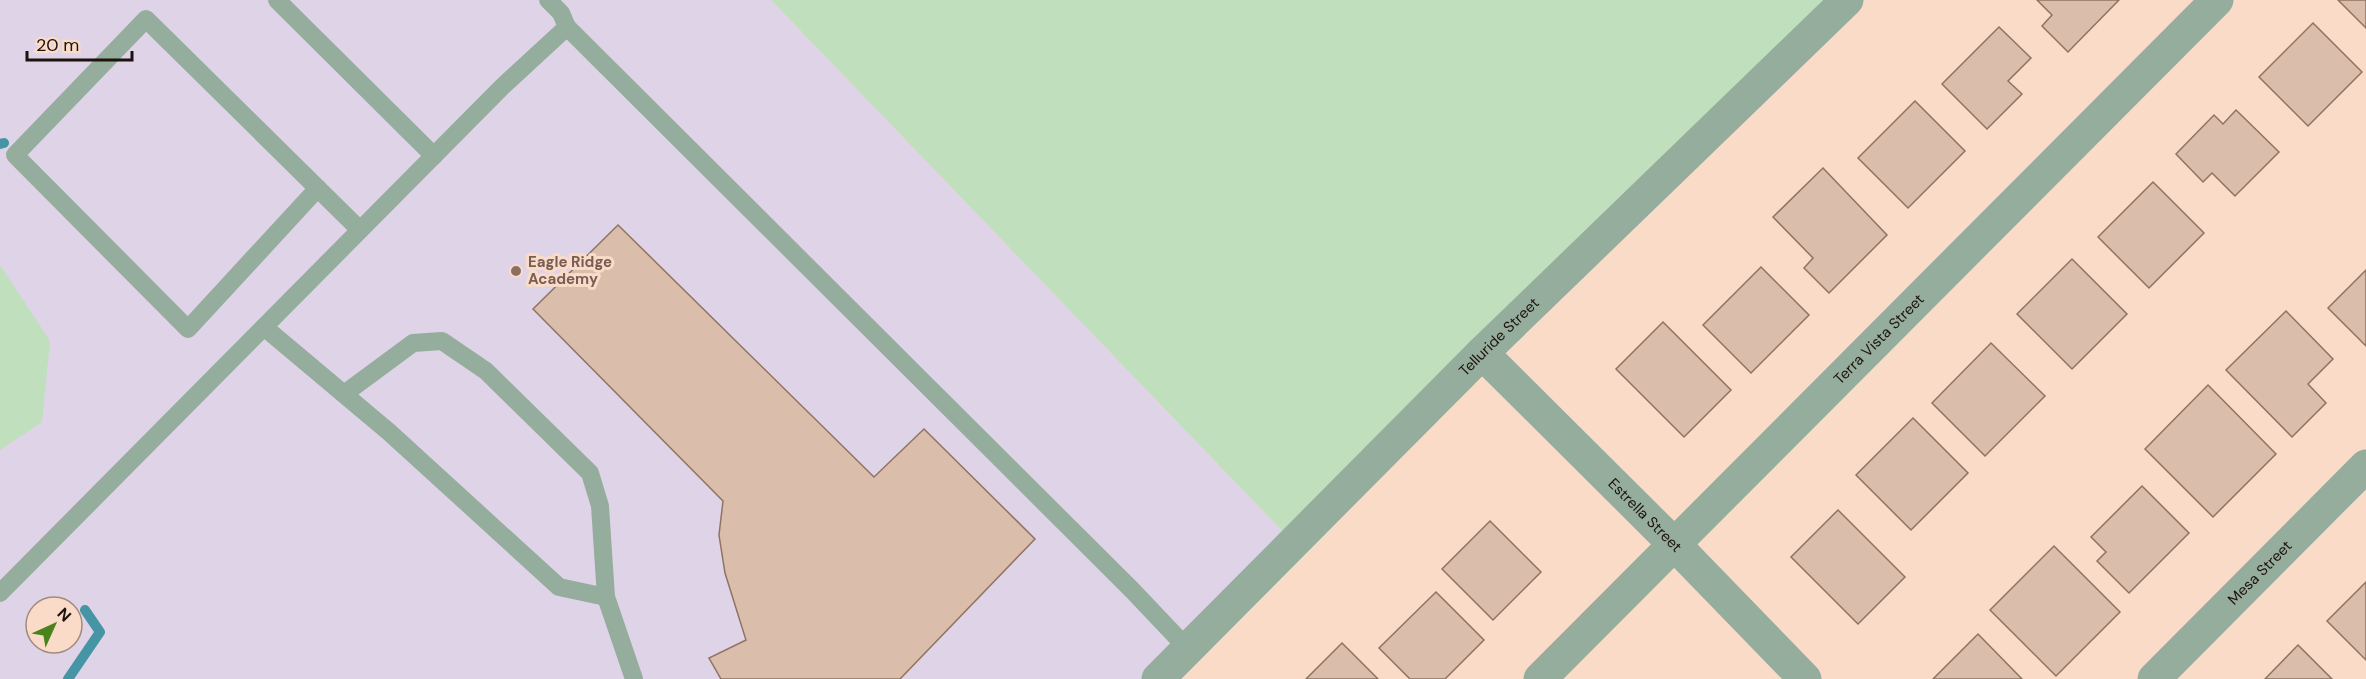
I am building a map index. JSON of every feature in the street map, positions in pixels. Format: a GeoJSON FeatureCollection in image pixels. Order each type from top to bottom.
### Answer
{"type":"FeatureCollection","features":[{"type":"Feature","properties":{"kind":"street","name":"Telluride Street"},"geometry":{"type":"LineString","coordinates":[[1158,679],[1482,353],[1847,0]]}},
{"type":"Feature","properties":{"kind":"street","name":"Terra Vista Street"},"geometry":{"type":"LineString","coordinates":[[1540,679],[2217,0]]}},
{"type":"Feature","properties":{"kind":"street","name":"Estrella Street"},"geometry":{"type":"LineString","coordinates":[[1482,353],[1675,545],[1805,679]]}},
{"type":"Feature","properties":{"kind":"street","name":"Mesa Street"},"geometry":{"type":"LineString","coordinates":[[2154,679],[2366,466]]}},
{"type":"Feature","properties":{"kind":"lane"},"geometry":{"type":"LineString","coordinates":[[277,0],[434,156]]}},
{"type":"Feature","properties":{"kind":"lane"},"geometry":{"type":"LineString","coordinates":[[548,0],[561,13],[567,27],[1132,590],[1188,649]]}},
{"type":"Feature","properties":{"kind":"lane"},"geometry":{"type":"LineString","coordinates":[[318,188],[188,329],[15,155],[146,19],[318,188],[360,230]]}},
{"type":"Feature","properties":{"kind":"lane"},"geometry":{"type":"LineString","coordinates":[[0,593],[502,87],[567,27]]}},
{"type":"Feature","properties":{"kind":"lane"},"geometry":{"type":"LineString","coordinates":[[264,327],[389,432],[559,587],[606,597]]}},
{"type":"Feature","properties":{"kind":"lane"},"geometry":{"type":"LineString","coordinates":[[344,394],[413,343],[442,341],[486,371],[590,473],[600,506],[606,597],[634,679]]}},
{"type":"Feature","properties":{"kind":"shaded area","name":"Eagle Ridge Academy"},"geometry":{"type":"Polygon","coordinates":[[[0,0],[771,0],[1293,542],[1158,679],[0,679],[0,0]]]}},
{"type":"Feature","properties":{"kind":"green space"},"geometry":{"type":"Polygon","coordinates":[[[771,0],[1847,0],[1293,542],[771,0]]]}},
{"type":"Feature","properties":{"kind":"green space"},"geometry":{"type":"Polygon","coordinates":[[[0,265],[50,341],[42,422],[0,450],[0,265]]]}},
{"type":"Feature","properties":{"kind":"building"},"geometry":{"type":"Polygon","coordinates":[[[2037,0],[2119,0],[2068,52],[2042,26],[2052,15],[2037,0]]]}},
{"type":"Feature","properties":{"kind":"building"},"geometry":{"type":"Polygon","coordinates":[[[2338,0],[2366,0],[2366,28],[2338,0]]]}},
{"type":"Feature","properties":{"kind":"building"},"geometry":{"type":"Polygon","coordinates":[[[2313,23],[2362,72],[2308,126],[2259,77],[2313,23]]]}},
{"type":"Feature","properties":{"kind":"building"},"geometry":{"type":"Polygon","coordinates":[[[1999,27],[2031,58],[2008,81],[2022,94],[1987,129],[1942,84],[1999,27]]]}},
{"type":"Feature","properties":{"kind":"building"},"geometry":{"type":"Polygon","coordinates":[[[1915,101],[1965,151],[1908,208],[1858,158],[1915,101]]]}},
{"type":"Feature","properties":{"kind":"building"},"geometry":{"type":"Polygon","coordinates":[[[2236,110],[2279,152],[2235,196],[2212,173],[2203,182],[2176,154],[2214,115],[2223,124],[2236,110]]]}},
{"type":"Feature","properties":{"kind":"building"},"geometry":{"type":"Polygon","coordinates":[[[1823,168],[1887,235],[1829,293],[1804,268],[1813,258],[1773,217],[1823,168]]]}},
{"type":"Feature","properties":{"kind":"building"},"geometry":{"type":"Polygon","coordinates":[[[2153,182],[2204,233],[2149,288],[2098,237],[2153,182]]]}},
{"type":"Feature","properties":{"kind":"building","name":"Eagle Ridge Academy"},"geometry":{"type":"Polygon","coordinates":[[[618,225],[874,477],[924,429],[1035,539],[900,679],[721,679],[709,658],[746,640],[725,573],[719,535],[723,501],[533,309],[618,225]]]}},
{"type":"Feature","properties":{"kind":"building"},"geometry":{"type":"Polygon","coordinates":[[[2072,259],[2127,314],[2072,369],[2017,314],[2072,259]]]}},
{"type":"Feature","properties":{"kind":"building"},"geometry":{"type":"Polygon","coordinates":[[[1761,267],[1809,315],[1751,373],[1703,325],[1761,267]]]}},
{"type":"Feature","properties":{"kind":"building"},"geometry":{"type":"Polygon","coordinates":[[[2366,270],[2366,346],[2328,308],[2366,270]]]}},
{"type":"Feature","properties":{"kind":"building"},"geometry":{"type":"Polygon","coordinates":[[[2286,311],[2333,359],[2308,384],[2326,403],[2292,437],[2226,370],[2286,311]]]}},
{"type":"Feature","properties":{"kind":"building"},"geometry":{"type":"Polygon","coordinates":[[[1663,322],[1731,390],[1684,437],[1616,369],[1663,322]]]}},
{"type":"Feature","properties":{"kind":"building"},"geometry":{"type":"Polygon","coordinates":[[[1991,343],[2045,396],[1985,456],[1932,403],[1991,343]]]}},
{"type":"Feature","properties":{"kind":"building"},"geometry":{"type":"Polygon","coordinates":[[[2208,385],[2276,454],[2213,517],[2145,449],[2208,385]]]}},
{"type":"Feature","properties":{"kind":"building"},"geometry":{"type":"Polygon","coordinates":[[[1913,418],[1968,473],[1911,530],[1856,475],[1913,418]]]}},
{"type":"Feature","properties":{"kind":"building"},"geometry":{"type":"Polygon","coordinates":[[[2142,486],[2189,533],[2129,593],[2097,561],[2106,552],[2091,537],[2142,486]]]}},
{"type":"Feature","properties":{"kind":"building"},"geometry":{"type":"Polygon","coordinates":[[[1838,510],[1905,577],[1858,624],[1791,557],[1838,510]]]}},
{"type":"Feature","properties":{"kind":"building"},"geometry":{"type":"Polygon","coordinates":[[[1490,521],[1541,572],[1493,620],[1442,569],[1490,521]]]}},
{"type":"Feature","properties":{"kind":"building"},"geometry":{"type":"Polygon","coordinates":[[[2054,546],[2120,612],[2056,676],[1990,610],[2054,546]]]}},
{"type":"Feature","properties":{"kind":"building"},"geometry":{"type":"Polygon","coordinates":[[[2366,582],[2366,660],[2327,621],[2366,582]]]}},
{"type":"Feature","properties":{"kind":"building"},"geometry":{"type":"Polygon","coordinates":[[[1436,592],[1484,640],[1445,679],[1410,679],[1379,648],[1436,592]]]}},
{"type":"Feature","properties":{"kind":"building"},"geometry":{"type":"Polygon","coordinates":[[[1978,634],[2022,679],[1933,679],[1978,634]]]}},
{"type":"Feature","properties":{"kind":"building"},"geometry":{"type":"Polygon","coordinates":[[[1342,643],[1378,679],[1306,679],[1342,643]]]}},
{"type":"Feature","properties":{"kind":"building"},"geometry":{"type":"Polygon","coordinates":[[[2298,645],[2332,679],[2265,679],[2298,645]]]}},
{"type":"Feature","properties":{"kind":"waterway"},"geometry":{"type":"LineString","coordinates":[[0,144],[4,143]]}},
{"type":"Feature","properties":{"kind":"waterway"},"geometry":{"type":"LineString","coordinates":[[68,679],[100,632],[85,610]]}},
{"type":"Feature","properties":{"kind":"place","name":"Eagle Ridge Academy"},"geometry":{"type":"Point","coordinates":[516,271]}}]}
